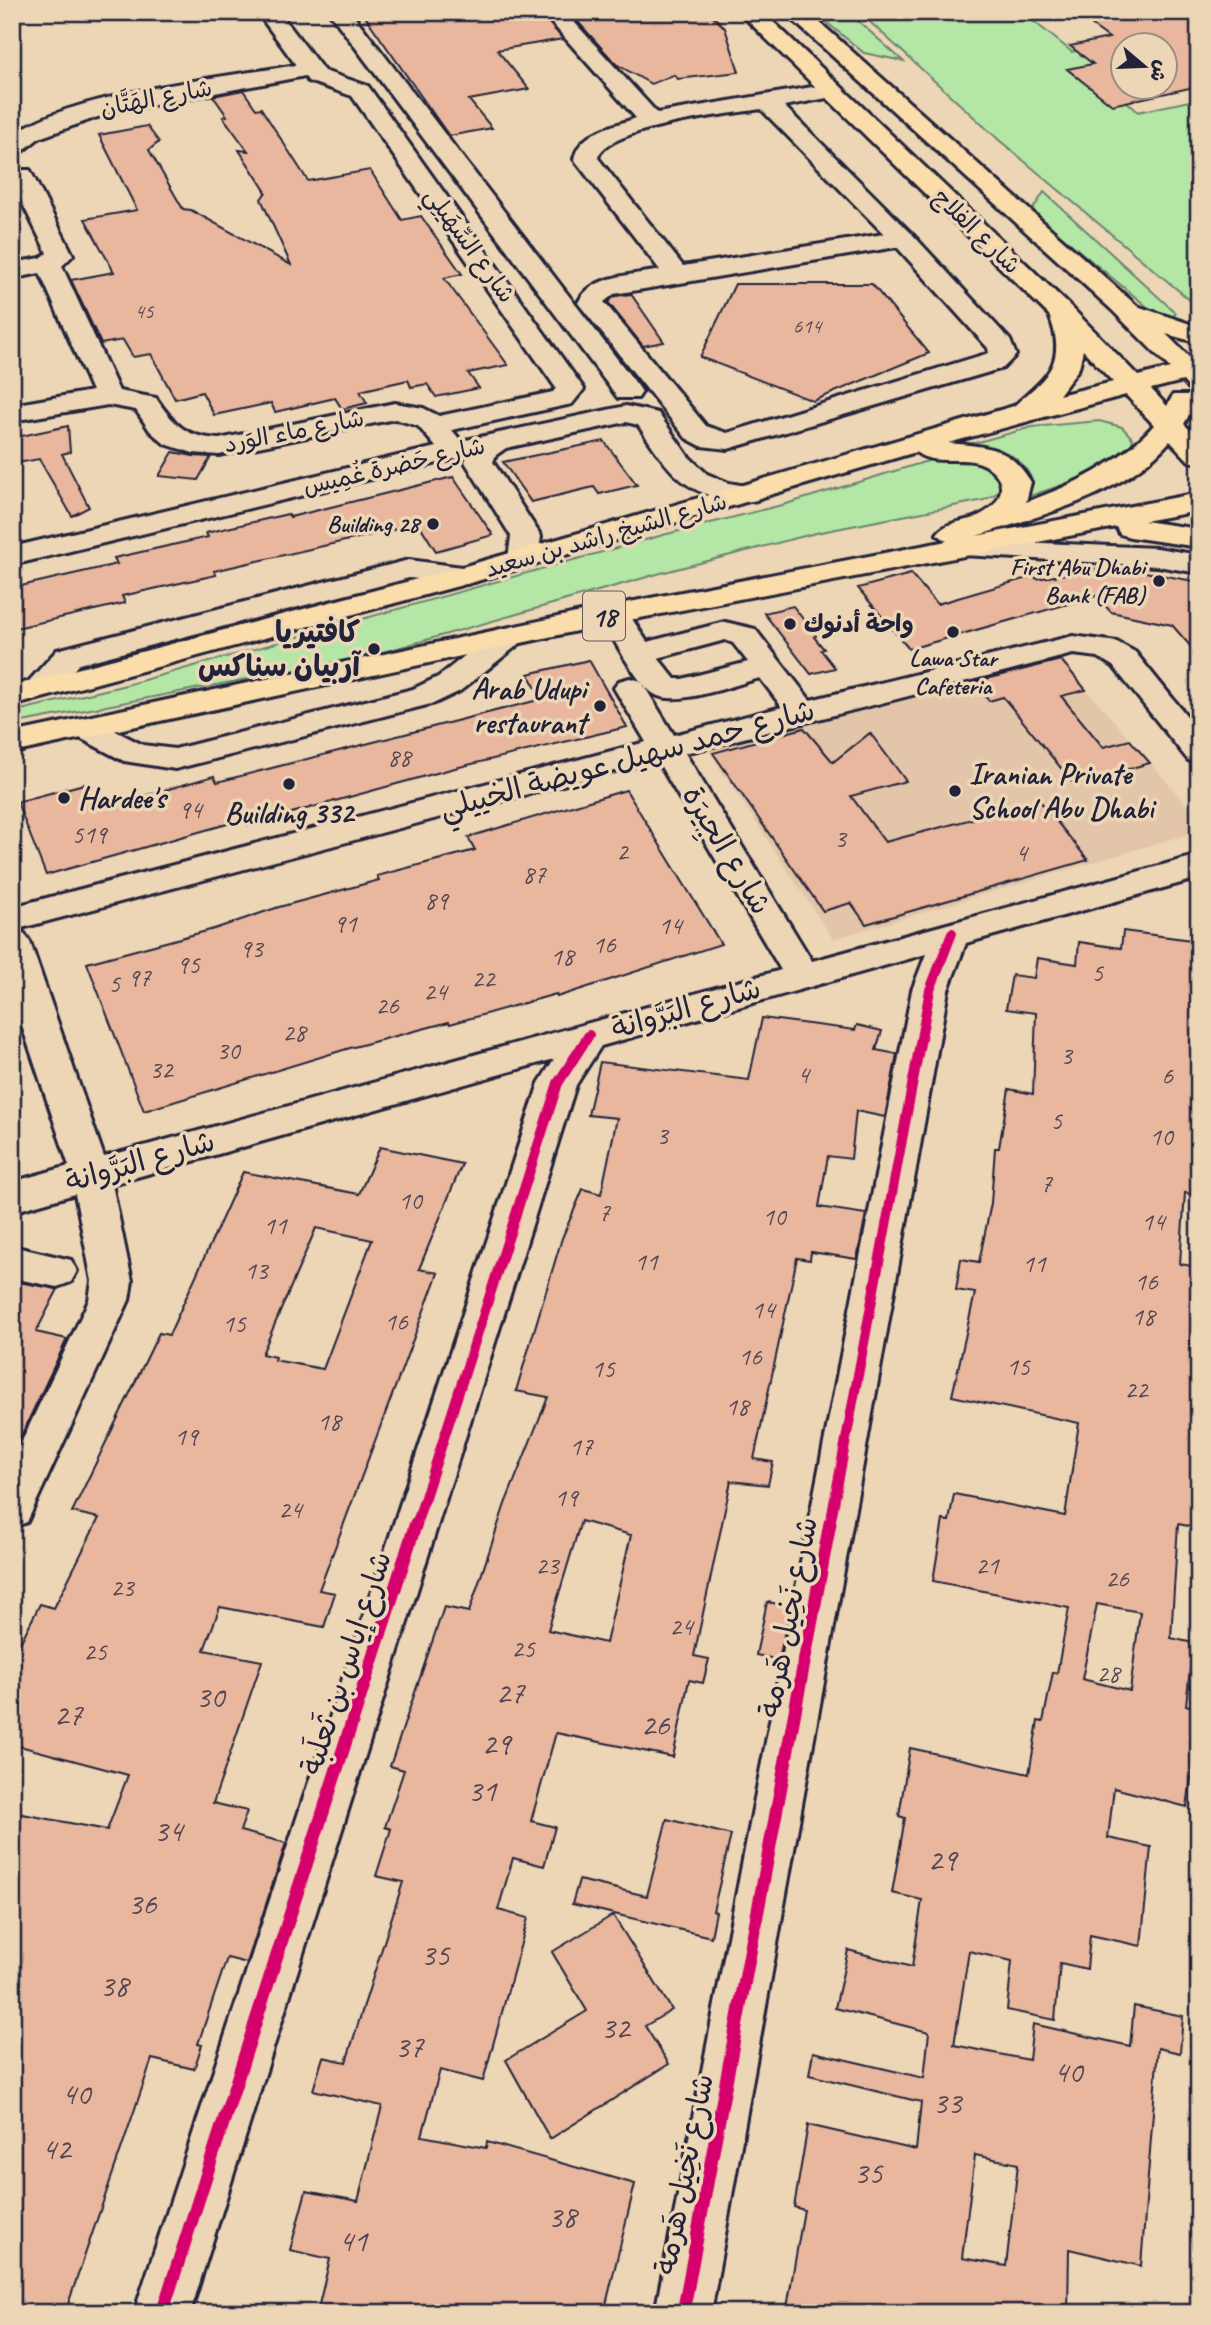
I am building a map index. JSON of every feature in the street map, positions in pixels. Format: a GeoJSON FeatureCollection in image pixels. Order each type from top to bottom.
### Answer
{"type":"FeatureCollection","features":[{"type":"Feature","properties":{"kind":"main road","name":"شارع الفلاح"},"geometry":{"type":"LineString","coordinates":[[750,12],[1133,385],[1183,413],[1199,455]]}},
{"type":"Feature","properties":{"kind":"main road","name":"شارع الفلاح"},"geometry":{"type":"LineString","coordinates":[[795,12],[1120,303],[1195,374]]}},
{"type":"Feature","properties":{"kind":"main road"},"geometry":{"type":"LineString","coordinates":[[1120,303],[1157,323],[1199,335]]}},
{"type":"Feature","properties":{"kind":"main road"},"geometry":{"type":"LineString","coordinates":[[1023,412],[1048,392],[1065,371],[1072,352],[1071,331],[1061,312]]}},
{"type":"Feature","properties":{"kind":"main road"},"geometry":{"type":"LineString","coordinates":[[913,555],[945,536],[1041,507],[1097,482],[1125,465],[1183,413],[1188,389],[1195,374]]}},
{"type":"Feature","properties":{"kind":"main road","name":"شارع الشيخ راشد بن سعيد"},"geometry":{"type":"LineString","coordinates":[[467,575],[1023,412],[1133,385],[1195,374]]}},
{"type":"Feature","properties":{"kind":"main road"},"geometry":{"type":"LineString","coordinates":[[1023,412],[1183,413],[1199,430]]}},
{"type":"Feature","properties":{"kind":"main road"},"geometry":{"type":"LineString","coordinates":[[898,449],[972,451],[987,455],[1008,467],[1017,482],[1015,497],[990,522]]}},
{"type":"Feature","properties":{"kind":"main road","name":"18"},"geometry":{"type":"LineString","coordinates":[[12,743],[614,614],[1199,502]]}},
{"type":"Feature","properties":{"kind":"main road"},"geometry":{"type":"LineString","coordinates":[[1089,525],[1199,538]]}},
{"type":"Feature","properties":{"kind":"street","name":"شارع السِّهَيلِي"},"geometry":{"type":"LineString","coordinates":[[268,12],[316,76],[360,91],[570,389],[562,398],[436,425]]}},
{"type":"Feature","properties":{"kind":"street"},"geometry":{"type":"LineString","coordinates":[[340,12],[628,392]]}},
{"type":"Feature","properties":{"kind":"street"},"geometry":{"type":"LineString","coordinates":[[553,12],[651,121]]}},
{"type":"Feature","properties":{"kind":"street","name":"شارع الهَتَّان"},"geometry":{"type":"LineString","coordinates":[[14,160],[47,124],[97,108],[309,69]]}},
{"type":"Feature","properties":{"kind":"street"},"geometry":{"type":"LineString","coordinates":[[677,275],[586,159],[588,149],[599,139],[651,121],[830,91]]}},
{"type":"Feature","properties":{"kind":"street"},"geometry":{"type":"LineString","coordinates":[[768,102],[903,239],[1001,346],[1003,355],[994,362],[729,441],[711,440],[696,432],[591,303],[595,294],[607,288],[677,275],[903,239]]}},
{"type":"Feature","properties":{"kind":"street"},"geometry":{"type":"LineString","coordinates":[[12,271],[49,264],[60,255],[14,160]]}},
{"type":"Feature","properties":{"kind":"street"},"geometry":{"type":"LineString","coordinates":[[49,264],[108,397]]}},
{"type":"Feature","properties":{"kind":"street","name":"شارع ماء الوَرد"},"geometry":{"type":"LineString","coordinates":[[12,412],[108,397],[146,404],[162,430],[196,446],[238,445],[396,411],[411,412],[436,425]]}},
{"type":"Feature","properties":{"kind":"street","name":"شارع حَضرة غُمِيس"},"geometry":{"type":"LineString","coordinates":[[12,556],[453,451],[626,415],[648,419],[695,481],[717,490],[747,494]]}},
{"type":"Feature","properties":{"kind":"street"},"geometry":{"type":"LineString","coordinates":[[436,425],[453,451]]}},
{"type":"Feature","properties":{"kind":"street"},"geometry":{"type":"LineString","coordinates":[[496,442],[483,452],[479,463],[526,536],[523,559]]}},
{"type":"Feature","properties":{"kind":"street"},"geometry":{"type":"LineString","coordinates":[[954,548],[1157,557],[1199,565]]}},
{"type":"Feature","properties":{"kind":"street"},"geometry":{"type":"LineString","coordinates":[[24,693],[68,657],[409,569],[467,575]]}},
{"type":"Feature","properties":{"kind":"street","name":"شارع الجِيرَة"},"geometry":{"type":"LineString","coordinates":[[614,614],[641,672],[666,749],[802,975]]}},
{"type":"Feature","properties":{"kind":"street"},"geometry":{"type":"LineString","coordinates":[[641,672],[730,631],[744,636],[803,712]]}},
{"type":"Feature","properties":{"kind":"street"},"geometry":{"type":"LineString","coordinates":[[85,728],[148,758],[189,757],[437,691],[508,637]]}},
{"type":"Feature","properties":{"kind":"street","name":"شارع حمد سهيل عويضة الخييلي"},"geometry":{"type":"LineString","coordinates":[[12,919],[896,687],[1084,644],[1106,649],[1124,659],[1199,753]]}},
{"type":"Feature","properties":{"kind":"street"},"geometry":{"type":"LineString","coordinates":[[641,672],[662,685],[677,689],[762,658]]}},
{"type":"Feature","properties":{"kind":"street","name":"شارع البَرَّوانة"},"geometry":{"type":"LineString","coordinates":[[589,1035],[1199,866]]}},
{"type":"Feature","properties":{"kind":"street","name":"شارع نَخِيل هَرمة"},"geometry":{"type":"LineString","coordinates":[[683,2313],[930,990],[953,933]]}},
{"type":"Feature","properties":{"kind":"street"},"geometry":{"type":"LineString","coordinates":[[12,942],[90,1175],[112,1281],[110,1300],[12,1509]]}},
{"type":"Feature","properties":{"kind":"street"},"geometry":{"type":"LineString","coordinates":[[893,949],[919,967],[930,990]]}},
{"type":"Feature","properties":{"kind":"street","name":"شارع إياس بن ثَعلَبة"},"geometry":{"type":"LineString","coordinates":[[162,2313],[542,1068],[589,1035]]}},
{"type":"Feature","properties":{"kind":"street","name":"شارع البَرَّوانة"},"geometry":{"type":"LineString","coordinates":[[12,1197],[90,1175],[542,1068]]}},
{"type":"Feature","properties":{"kind":"street"},"geometry":{"type":"LineString","coordinates":[[12,1262],[57,1271]]}},
{"type":"Feature","properties":{"kind":"shaded area","name":"Iranian Private School Abu Dhabi"},"geometry":{"type":"Polygon","coordinates":[[[1060,659],[1199,819],[1199,831],[833,939],[708,750],[1060,659]]]}},
{"type":"Feature","properties":{"kind":"green space"},"geometry":{"type":"Polygon","coordinates":[[[814,12],[848,12],[903,61],[864,53],[814,12]]]}},
{"type":"Feature","properties":{"kind":"green space"},"geometry":{"type":"Polygon","coordinates":[[[859,12],[1022,12],[1072,52],[1110,43],[1110,59],[1095,72],[1110,86],[1110,102],[1127,102],[1138,112],[1199,99],[1199,302],[1191,301],[999,140],[859,12]]]}},
{"type":"Feature","properties":{"kind":"green space"},"geometry":{"type":"Polygon","coordinates":[[[1199,23],[1199,90],[1180,76],[1180,32],[1160,32],[1199,23]]]}},
{"type":"Feature","properties":{"kind":"green space"},"geometry":{"type":"Polygon","coordinates":[[[1044,192],[1176,313],[1171,319],[1156,314],[1038,217],[1033,209],[1044,192]]]}},
{"type":"Feature","properties":{"kind":"green space"},"geometry":{"type":"Polygon","coordinates":[[[1099,421],[1122,427],[1133,439],[1131,445],[1088,476],[1027,497],[1033,484],[1017,459],[1001,451],[971,444],[1032,427],[1099,421]]]}},
{"type":"Feature","properties":{"kind":"green space"},"geometry":{"type":"Polygon","coordinates":[[[944,456],[1000,465],[1005,489],[984,500],[816,533],[661,573],[373,655],[12,724],[12,712],[126,685],[663,535],[786,504],[944,456]]]}},
{"type":"Feature","properties":{"kind":"building"},"geometry":{"type":"Polygon","coordinates":[[[362,12],[402,12],[407,18],[444,12],[481,12],[485,16],[540,12],[563,39],[497,50],[529,89],[469,100],[492,128],[449,136],[362,12]]]}},
{"type":"Feature","properties":{"kind":"building"},"geometry":{"type":"Polygon","coordinates":[[[569,12],[709,12],[725,28],[739,72],[678,79],[674,75],[651,84],[616,64],[569,12]]]}},
{"type":"Feature","properties":{"kind":"building"},"geometry":{"type":"Polygon","coordinates":[[[1086,12],[1199,12],[1199,86],[1180,90],[1180,32],[1110,32],[1110,102],[1126,102],[1112,105],[1067,69],[1093,64],[1070,46],[1109,38],[1083,19],[1092,17],[1086,12]]]}},
{"type":"Feature","properties":{"kind":"building"},"geometry":{"type":"Polygon","coordinates":[[[243,90],[256,109],[261,108],[308,181],[370,170],[402,220],[421,216],[462,274],[444,278],[508,365],[468,373],[479,388],[436,397],[427,384],[411,387],[408,380],[360,391],[367,403],[342,409],[335,398],[275,412],[271,403],[214,415],[202,392],[175,399],[151,354],[133,357],[123,340],[101,344],[71,280],[114,272],[85,219],[137,210],[99,135],[147,126],[159,142],[149,150],[183,209],[191,210],[291,265],[261,199],[266,192],[239,150],[248,151],[223,117],[227,116],[213,96],[243,90]]]}},
{"type":"Feature","properties":{"kind":"building"},"geometry":{"type":"Polygon","coordinates":[[[735,284],[872,284],[929,353],[813,401],[700,357],[735,284]]]}},
{"type":"Feature","properties":{"kind":"building"},"geometry":{"type":"Polygon","coordinates":[[[631,294],[664,342],[643,346],[608,302],[615,296],[631,294]]]}},
{"type":"Feature","properties":{"kind":"building"},"geometry":{"type":"Polygon","coordinates":[[[68,426],[70,452],[62,454],[89,507],[72,516],[39,459],[12,464],[12,438],[68,426]]]}},
{"type":"Feature","properties":{"kind":"building"},"geometry":{"type":"Polygon","coordinates":[[[604,441],[637,485],[599,494],[594,487],[531,502],[503,462],[604,441]]]}},
{"type":"Feature","properties":{"kind":"building"},"geometry":{"type":"Polygon","coordinates":[[[173,452],[211,457],[198,480],[159,476],[173,452]]]}},
{"type":"Feature","properties":{"kind":"building"},"geometry":{"type":"Polygon","coordinates":[[[453,477],[493,535],[436,551],[419,524],[214,571],[216,575],[122,596],[125,603],[12,629],[12,588],[117,564],[114,558],[208,537],[206,533],[288,514],[290,517],[453,477]]]}},
{"type":"Feature","properties":{"kind":"building"},"geometry":{"type":"Polygon","coordinates":[[[1113,566],[1199,582],[1199,656],[1172,625],[1111,612],[1096,596],[909,649],[858,588],[911,574],[937,604],[1034,576],[1037,579],[1113,566]]]}},
{"type":"Feature","properties":{"kind":"building"},"geometry":{"type":"Polygon","coordinates":[[[793,606],[816,636],[814,637],[824,649],[821,650],[835,668],[811,674],[764,613],[793,606]]]}},
{"type":"Feature","properties":{"kind":"building"},"geometry":{"type":"Polygon","coordinates":[[[589,660],[627,727],[451,769],[248,825],[245,819],[46,875],[17,802],[84,784],[95,810],[214,776],[217,782],[542,699],[528,674],[589,660]]]}},
{"type":"Feature","properties":{"kind":"building"},"geometry":{"type":"Polygon","coordinates":[[[1061,660],[1086,690],[1061,696],[1103,747],[1130,740],[1150,763],[1074,784],[1003,697],[989,701],[974,682],[1061,660]]]}},
{"type":"Feature","properties":{"kind":"building"},"geometry":{"type":"Polygon","coordinates":[[[804,728],[833,762],[870,733],[906,781],[851,796],[885,842],[1040,801],[1088,860],[866,924],[851,903],[823,911],[713,753],[804,728]]]}},
{"type":"Feature","properties":{"kind":"building"},"geometry":{"type":"Polygon","coordinates":[[[626,790],[721,944],[557,997],[556,994],[450,1024],[449,1022],[350,1048],[144,1111],[87,963],[214,929],[279,907],[379,880],[377,876],[475,850],[468,837],[626,790]]]}},
{"type":"Feature","properties":{"kind":"building"},"geometry":{"type":"Polygon","coordinates":[[[1123,931],[1199,941],[1199,1195],[1185,1193],[1180,1264],[1198,1267],[1189,1351],[1199,1353],[1193,1436],[1199,1438],[1199,1528],[1178,1524],[1171,1638],[1193,1643],[1186,1705],[1199,1709],[1199,1751],[1195,1751],[1187,1807],[1114,1788],[1108,1838],[1151,1847],[1141,1946],[1090,1935],[1087,1969],[1060,1963],[1055,2020],[1007,2010],[1012,1961],[969,1951],[954,2045],[1029,2060],[1033,2024],[1130,2046],[1134,2006],[1183,2016],[1180,2053],[1158,2048],[1141,2266],[1069,2249],[1068,2313],[786,2313],[804,2210],[794,2207],[808,2125],[916,2150],[921,2102],[809,2075],[813,2052],[924,2078],[929,2032],[835,2008],[848,1950],[912,1967],[922,1900],[892,1893],[905,1818],[899,1816],[910,1748],[1029,1774],[1038,1721],[1043,1722],[1053,1672],[1057,1673],[1069,1608],[933,1581],[943,1520],[949,1521],[954,1494],[1065,1516],[1079,1423],[952,1396],[975,1293],[956,1290],[961,1259],[979,1262],[991,1203],[995,1148],[999,1148],[1009,1089],[1033,1094],[1036,1013],[1006,1009],[1012,975],[1034,978],[1037,958],[1077,964],[1079,942],[1121,948],[1123,931]],[[1097,1604],[1082,1679],[1130,1691],[1140,1612],[1097,1604]],[[975,2155],[962,2258],[1006,2266],[1018,2164],[975,2155]]]}},
{"type":"Feature","properties":{"kind":"building"},"geometry":{"type":"Polygon","coordinates":[[[762,1018],[855,1030],[857,1025],[882,1031],[876,1050],[897,1054],[885,1117],[856,1111],[851,1159],[828,1156],[819,1207],[866,1214],[857,1259],[811,1252],[810,1260],[797,1258],[754,1459],[773,1462],[768,1485],[731,1481],[694,1656],[709,1659],[703,1683],[689,1680],[673,1757],[556,1733],[531,1821],[555,1827],[544,1866],[513,1858],[498,1910],[528,1918],[483,2081],[440,2070],[422,2136],[486,2148],[487,2142],[635,2184],[604,2313],[317,2313],[330,2259],[290,2250],[306,2191],[358,2201],[382,2106],[313,2090],[323,2057],[346,2062],[403,1882],[376,1876],[391,1829],[385,1827],[404,1770],[390,1766],[444,1607],[469,1612],[505,1504],[548,1397],[516,1391],[562,1238],[583,1189],[601,1194],[617,1118],[588,1115],[600,1062],[749,1080],[762,1018]],[[581,1521],[548,1630],[606,1643],[631,1535],[581,1521]]]}},
{"type":"Feature","properties":{"kind":"building"},"geometry":{"type":"Polygon","coordinates":[[[380,1147],[462,1164],[419,1269],[438,1273],[319,1590],[335,1593],[324,1627],[220,1607],[204,1650],[262,1661],[213,1803],[247,1811],[240,1831],[286,1843],[247,1963],[227,1958],[198,2044],[202,2045],[194,2069],[152,2059],[65,2313],[40,2313],[12,2306],[12,1812],[107,1830],[128,1775],[12,1744],[12,1659],[40,1604],[54,1608],[99,1518],[72,1512],[159,1333],[169,1335],[243,1172],[359,1194],[380,1147]],[[316,1228],[262,1354],[275,1357],[274,1360],[323,1369],[372,1240],[316,1228]]]}},
{"type":"Feature","properties":{"kind":"building"},"geometry":{"type":"Polygon","coordinates":[[[12,1281],[58,1289],[36,1332],[67,1339],[12,1455],[12,1281]]]}},
{"type":"Feature","properties":{"kind":"building"},"geometry":{"type":"Polygon","coordinates":[[[767,1602],[790,1606],[779,1660],[756,1655],[767,1602]]]}},
{"type":"Feature","properties":{"kind":"building"},"geometry":{"type":"Polygon","coordinates":[[[667,1819],[731,1835],[713,1911],[716,1912],[711,1937],[572,1904],[579,1880],[647,1896],[667,1819]]]}},
{"type":"Feature","properties":{"kind":"building"},"geometry":{"type":"Polygon","coordinates":[[[613,1915],[672,2010],[645,2026],[669,2064],[550,2139],[506,2060],[587,2011],[552,1952],[613,1915]]]}},
{"type":"Feature","properties":{"kind":"cycle path"},"geometry":{"type":"LineString","coordinates":[[683,2313],[930,990],[952,933]]}},
{"type":"Feature","properties":{"kind":"cycle path"},"geometry":{"type":"LineString","coordinates":[[162,2313],[558,1083],[589,1035]]}},
{"type":"Feature","properties":{"kind":"place","name":"Building 28"},"geometry":{"type":"Point","coordinates":[433,524]}},
{"type":"Feature","properties":{"kind":"place","name":"First Abu Dhabi Bank (FAB)"},"geometry":{"type":"Point","coordinates":[1159,581]}},
{"type":"Feature","properties":{"kind":"place","name":"واحة أدنوك"},"geometry":{"type":"Point","coordinates":[790,624]}},
{"type":"Feature","properties":{"kind":"place","name":"Lawa Star Cafeteria"},"geometry":{"type":"Point","coordinates":[953,632]}},
{"type":"Feature","properties":{"kind":"place","name":"كافتيريا آربيان سناكس"},"geometry":{"type":"Point","coordinates":[374,649]}},
{"type":"Feature","properties":{"kind":"place","name":"Arab Udupi restaurant"},"geometry":{"type":"Point","coordinates":[600,706]}},
{"type":"Feature","properties":{"kind":"place","name":"Building 332"},"geometry":{"type":"Point","coordinates":[289,784]}},
{"type":"Feature","properties":{"kind":"place","name":"Iranian Private School Abu Dhabi"},"geometry":{"type":"Point","coordinates":[955,791]}},
{"type":"Feature","properties":{"kind":"place","name":"Hardee's"},"geometry":{"type":"Point","coordinates":[64,798]}}]}
